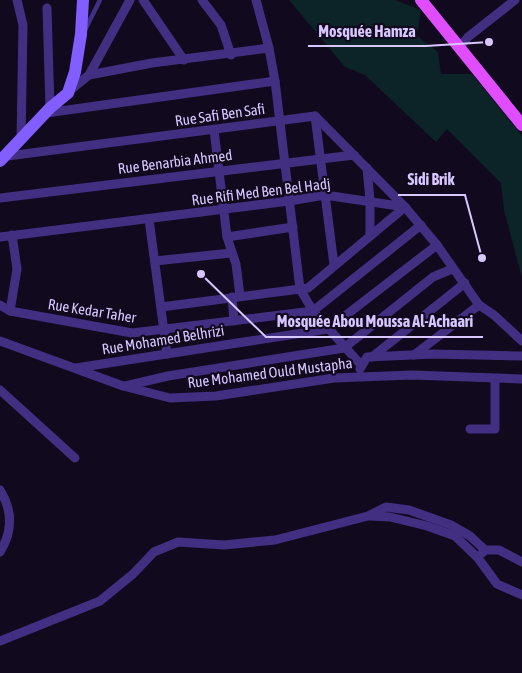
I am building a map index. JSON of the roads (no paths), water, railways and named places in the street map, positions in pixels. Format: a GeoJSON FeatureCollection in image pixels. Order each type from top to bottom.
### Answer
{"type":"FeatureCollection","features":[{"type":"Feature","properties":{"kind":"main road"},"geometry":{"type":"LineString","coordinates":[[421,0],[522,125]]}},
{"type":"Feature","properties":{"kind":"street"},"geometry":{"type":"LineString","coordinates":[[17,0],[23,25],[20,140]]}},
{"type":"Feature","properties":{"kind":"street"},"geometry":{"type":"LineString","coordinates":[[68,93],[75,72],[81,34],[83,0]]}},
{"type":"Feature","properties":{"kind":"street"},"geometry":{"type":"LineString","coordinates":[[1,159],[48,110],[89,75],[130,0]]}},
{"type":"Feature","properties":{"kind":"street"},"geometry":{"type":"LineString","coordinates":[[143,0],[184,60]]}},
{"type":"Feature","properties":{"kind":"street"},"geometry":{"type":"LineString","coordinates":[[202,0],[221,25],[230,55]]}},
{"type":"Feature","properties":{"kind":"street"},"geometry":{"type":"LineString","coordinates":[[256,0],[269,48],[275,81],[300,288],[313,311],[360,364]]}},
{"type":"Feature","properties":{"kind":"street"},"geometry":{"type":"LineString","coordinates":[[459,48],[468,37],[515,0]]}},
{"type":"Feature","properties":{"kind":"street"},"geometry":{"type":"LineString","coordinates":[[47,8],[48,110]]}},
{"type":"Feature","properties":{"kind":"street"},"geometry":{"type":"LineString","coordinates":[[89,75],[104,70],[230,55],[269,48]]}},
{"type":"Feature","properties":{"kind":"street"},"geometry":{"type":"LineString","coordinates":[[48,110],[275,81]]}},
{"type":"Feature","properties":{"kind":"street"},"geometry":{"type":"LineString","coordinates":[[315,116],[368,168],[421,225],[479,305],[522,341]]}},
{"type":"Feature","properties":{"kind":"street"},"geometry":{"type":"LineString","coordinates":[[315,116],[334,266]]}},
{"type":"Feature","properties":{"kind":"street","name":"Rue Safi Ben Safi"},"geometry":{"type":"LineString","coordinates":[[1,159],[315,116]]}},
{"type":"Feature","properties":{"kind":"street"},"geometry":{"type":"LineString","coordinates":[[214,130],[227,236],[236,264],[234,321]]}},
{"type":"Feature","properties":{"kind":"street","name":"Rue Benarbia Ahmed"},"geometry":{"type":"LineString","coordinates":[[0,198],[354,155]]}},
{"type":"Feature","properties":{"kind":"street"},"geometry":{"type":"LineString","coordinates":[[368,168],[370,236]]}},
{"type":"Feature","properties":{"kind":"street","name":"Rue Rifi Med Ben Bel Hadj"},"geometry":{"type":"LineString","coordinates":[[0,237],[224,210],[325,194],[405,207]]}},
{"type":"Feature","properties":{"kind":"street"},"geometry":{"type":"LineString","coordinates":[[161,306],[308,288],[405,207]]}},
{"type":"Feature","properties":{"kind":"street"},"geometry":{"type":"LineString","coordinates":[[149,219],[167,354]]}},
{"type":"Feature","properties":{"kind":"street"},"geometry":{"type":"LineString","coordinates":[[313,311],[421,225]]}},
{"type":"Feature","properties":{"kind":"street"},"geometry":{"type":"LineString","coordinates":[[227,236],[293,227]]}},
{"type":"Feature","properties":{"kind":"street"},"geometry":{"type":"LineString","coordinates":[[10,311],[17,269],[12,235]]}},
{"type":"Feature","properties":{"kind":"street","name":"Rue Mohamed Belhrizi"},"geometry":{"type":"LineString","coordinates":[[74,368],[328,329],[437,245]]}},
{"type":"Feature","properties":{"kind":"street"},"geometry":{"type":"LineString","coordinates":[[155,261],[231,253]]}},
{"type":"Feature","properties":{"kind":"street"},"geometry":{"type":"LineString","coordinates":[[123,386],[168,376],[344,348],[433,278],[452,269]]}},
{"type":"Feature","properties":{"kind":"street"},"geometry":{"type":"LineString","coordinates":[[372,357],[464,283]]}},
{"type":"Feature","properties":{"kind":"street","name":"Rue Kedar Taher"},"geometry":{"type":"LineString","coordinates":[[0,305],[10,311],[132,333],[313,311]]}},
{"type":"Feature","properties":{"kind":"street"},"geometry":{"type":"LineString","coordinates":[[414,355],[479,305]]}},
{"type":"Feature","properties":{"kind":"street","name":"Rue Mohamed Ould Mustapha"},"geometry":{"type":"LineString","coordinates":[[0,341],[123,386],[170,398],[216,396],[334,378],[412,375],[496,380],[522,379]]}},
{"type":"Feature","properties":{"kind":"street"},"geometry":{"type":"LineString","coordinates":[[358,377],[360,364],[367,357],[414,355],[522,356]]}},
{"type":"Feature","properties":{"kind":"street"},"geometry":{"type":"LineString","coordinates":[[470,429],[494,429],[496,380]]}},
{"type":"Feature","properties":{"kind":"street"},"geometry":{"type":"LineString","coordinates":[[0,390],[75,458]]}},
{"type":"Feature","properties":{"kind":"street"},"geometry":{"type":"LineString","coordinates":[[0,490],[10,513],[8,534],[0,552]]}},
{"type":"Feature","properties":{"kind":"street"},"geometry":{"type":"LineString","coordinates":[[0,641],[100,601],[133,574],[154,552],[178,542],[224,545],[275,540],[368,516],[386,507],[409,510],[451,525],[470,536],[485,550],[498,550],[522,562]]}},
{"type":"Feature","properties":{"kind":"street"},"geometry":{"type":"LineString","coordinates":[[368,516],[390,517],[427,526],[455,536],[478,558],[497,584],[522,595]]}},
{"type":"Feature","properties":{"kind":"street"},"geometry":{"type":"LineString","coordinates":[[478,558],[485,550]]}},
{"type":"Feature","properties":{"kind":"lane"},"geometry":{"type":"LineString","coordinates":[[81,34],[90,22],[100,0]]}},
{"type":"Feature","properties":{"kind":"place","name":"Mosquée Hamza"},"geometry":{"type":"Point","coordinates":[489,42]}},
{"type":"Feature","properties":{"kind":"place","name":"Sidi Brik"},"geometry":{"type":"Point","coordinates":[482,258]}},
{"type":"Feature","properties":{"kind":"place","name":"Mosquée Abou Moussa Al-Achaari"},"geometry":{"type":"Point","coordinates":[201,274]}}]}
